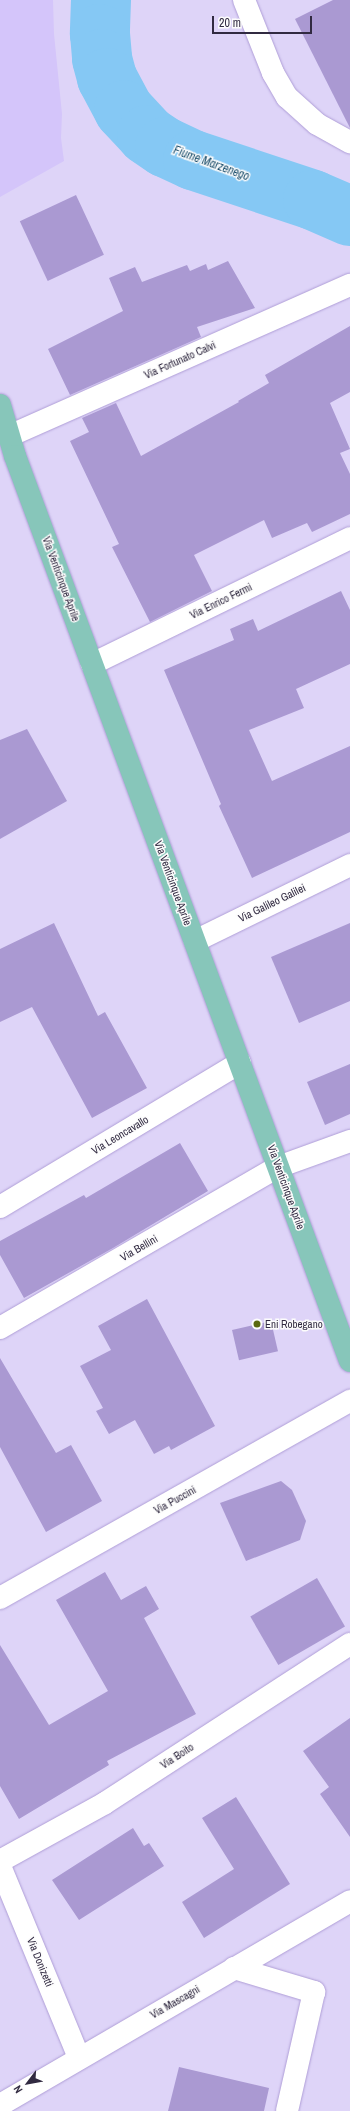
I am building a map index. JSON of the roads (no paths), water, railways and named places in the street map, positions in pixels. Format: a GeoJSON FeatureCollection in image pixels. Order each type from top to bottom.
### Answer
{"type":"FeatureCollection","features":[{"type":"Feature","properties":{"kind":"main road","name":"Via Venticinque Aprile"},"geometry":{"type":"LineString","coordinates":[[0,404],[9,436],[92,664],[350,1361]]}},
{"type":"Feature","properties":{"kind":"street"},"geometry":{"type":"LineString","coordinates":[[244,0],[273,74],[287,98],[317,124],[350,142]]}},
{"type":"Feature","properties":{"kind":"street","name":"Via Fortunato Calvi"},"geometry":{"type":"LineString","coordinates":[[9,436],[350,284]]}},
{"type":"Feature","properties":{"kind":"street","name":"Via Enrico Fermi"},"geometry":{"type":"LineString","coordinates":[[92,664],[350,538]]}},
{"type":"Feature","properties":{"kind":"street","name":"Via Galileo Galilei"},"geometry":{"type":"LineString","coordinates":[[195,941],[350,865]]}},
{"type":"Feature","properties":{"kind":"street","name":"Via Leoncavallo"},"geometry":{"type":"LineString","coordinates":[[0,1207],[240,1063]]}},
{"type":"Feature","properties":{"kind":"street","name":"Via Bellini"},"geometry":{"type":"LineString","coordinates":[[0,1328],[278,1167],[350,1141]]}},
{"type":"Feature","properties":{"kind":"street","name":"Via Puccini"},"geometry":{"type":"LineString","coordinates":[[0,1598],[350,1401]]}},
{"type":"Feature","properties":{"kind":"street","name":"Via Boito"},"geometry":{"type":"LineString","coordinates":[[0,1861],[105,1803],[350,1644]]}},
{"type":"Feature","properties":{"kind":"street","name":"Via Donizetti"},"geometry":{"type":"LineString","coordinates":[[0,1866],[79,2058]]}},
{"type":"Feature","properties":{"kind":"street","name":"Via Mascagni"},"geometry":{"type":"LineString","coordinates":[[0,2104],[350,1902]]}},
{"type":"Feature","properties":{"kind":"street"},"geometry":{"type":"LineString","coordinates":[[234,1968],[314,1992],[287,2111]]}},
{"type":"Feature","properties":{"kind":"waterway","name":"Fiume Marzenego"},"geometry":{"type":"LineString","coordinates":[[101,0],[100,34],[102,59],[107,78],[124,110],[147,135],[165,147],[193,160],[313,200],[350,216]]}},
{"type":"Feature","properties":{"kind":"place","name":"Eni Robegano"},"geometry":{"type":"Point","coordinates":[257,1324]}}]}
